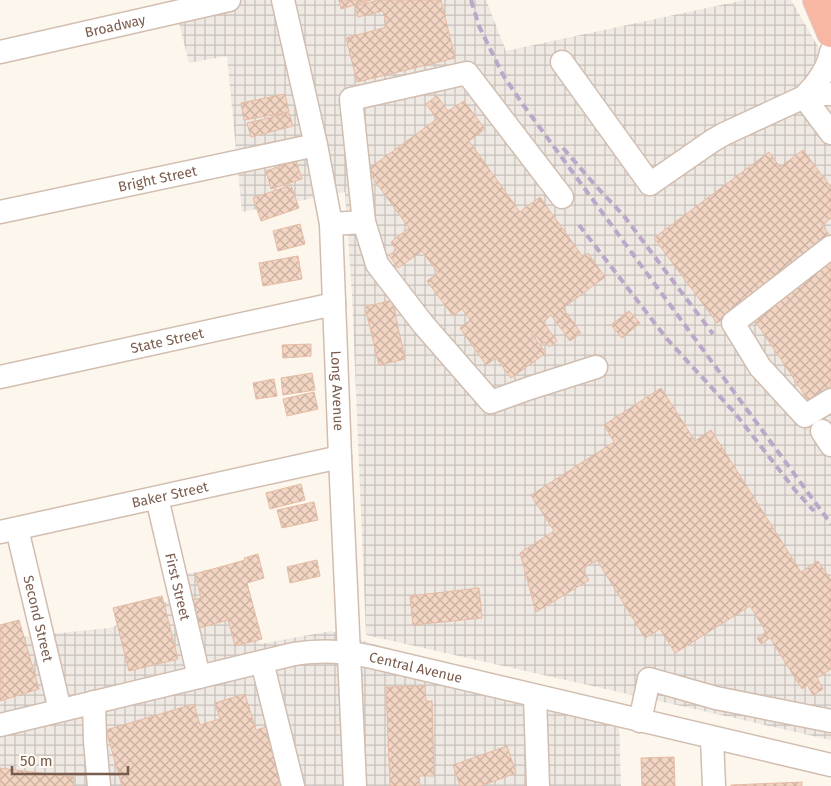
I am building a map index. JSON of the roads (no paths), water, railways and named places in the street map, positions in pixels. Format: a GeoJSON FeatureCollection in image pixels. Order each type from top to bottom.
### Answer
{"type":"FeatureCollection","features":[{"type":"Feature","properties":{"kind":"highway"},"geometry":{"type":"LineString","coordinates":[[817,0],[831,33]]}},
{"type":"Feature","properties":{"kind":"street","name":"Broadway"},"geometry":{"type":"LineString","coordinates":[[0,52],[229,0]]}},
{"type":"Feature","properties":{"kind":"street","name":"Long Avenue"},"geometry":{"type":"LineString","coordinates":[[283,0],[316,145],[331,224],[355,786]]}},
{"type":"Feature","properties":{"kind":"street"},"geometry":{"type":"LineString","coordinates":[[804,97],[822,74],[831,52]]}},
{"type":"Feature","properties":{"kind":"street"},"geometry":{"type":"LineString","coordinates":[[562,62],[650,184],[724,134],[804,97],[831,94]]}},
{"type":"Feature","properties":{"kind":"street"},"geometry":{"type":"LineString","coordinates":[[562,197],[467,73],[351,100],[364,222],[377,264],[423,324],[491,402],[596,367]]}},
{"type":"Feature","properties":{"kind":"street"},"geometry":{"type":"LineString","coordinates":[[804,97],[831,133]]}},
{"type":"Feature","properties":{"kind":"street","name":"Bright Street"},"geometry":{"type":"LineString","coordinates":[[0,212],[316,145]]}},
{"type":"Feature","properties":{"kind":"street"},"geometry":{"type":"LineString","coordinates":[[331,224],[364,222]]}},
{"type":"Feature","properties":{"kind":"street"},"geometry":{"type":"LineString","coordinates":[[831,247],[733,323],[760,367],[805,416],[831,400]]}},
{"type":"Feature","properties":{"kind":"street","name":"State Street"},"geometry":{"type":"LineString","coordinates":[[0,377],[334,304]]}},
{"type":"Feature","properties":{"kind":"street","name":"Baker Street"},"geometry":{"type":"LineString","coordinates":[[9,530],[340,457]]}},
{"type":"Feature","properties":{"kind":"street","name":"First Street"},"geometry":{"type":"LineString","coordinates":[[157,498],[199,676]]}},
{"type":"Feature","properties":{"kind":"street","name":"Second Street"},"geometry":{"type":"LineString","coordinates":[[9,530],[60,710]]}},
{"type":"Feature","properties":{"kind":"street","name":"Central Avenue"},"geometry":{"type":"LineString","coordinates":[[0,725],[199,676],[307,652],[330,651],[350,652],[372,657],[831,765]]}},
{"type":"Feature","properties":{"kind":"street"},"geometry":{"type":"LineString","coordinates":[[262,662],[293,786]]}},
{"type":"Feature","properties":{"kind":"street"},"geometry":{"type":"LineString","coordinates":[[640,721],[649,679],[716,698],[831,721]]}},
{"type":"Feature","properties":{"kind":"street"},"geometry":{"type":"LineString","coordinates":[[535,696],[538,786]]}},
{"type":"Feature","properties":{"kind":"street"},"geometry":{"type":"LineString","coordinates":[[94,702],[99,786]]}},
{"type":"Feature","properties":{"kind":"street"},"geometry":{"type":"LineString","coordinates":[[712,738],[714,786]]}},
{"type":"Feature","properties":{"kind":"railway"},"geometry":{"type":"LineString","coordinates":[[471,0],[479,26],[503,75],[524,106],[831,524]]}},
{"type":"Feature","properties":{"kind":"railway"},"geometry":{"type":"LineString","coordinates":[[563,148],[624,216],[713,334]]}},
{"type":"Feature","properties":{"kind":"railway"},"geometry":{"type":"LineString","coordinates":[[579,225],[667,339],[734,412],[795,490],[814,511]]}}]}
